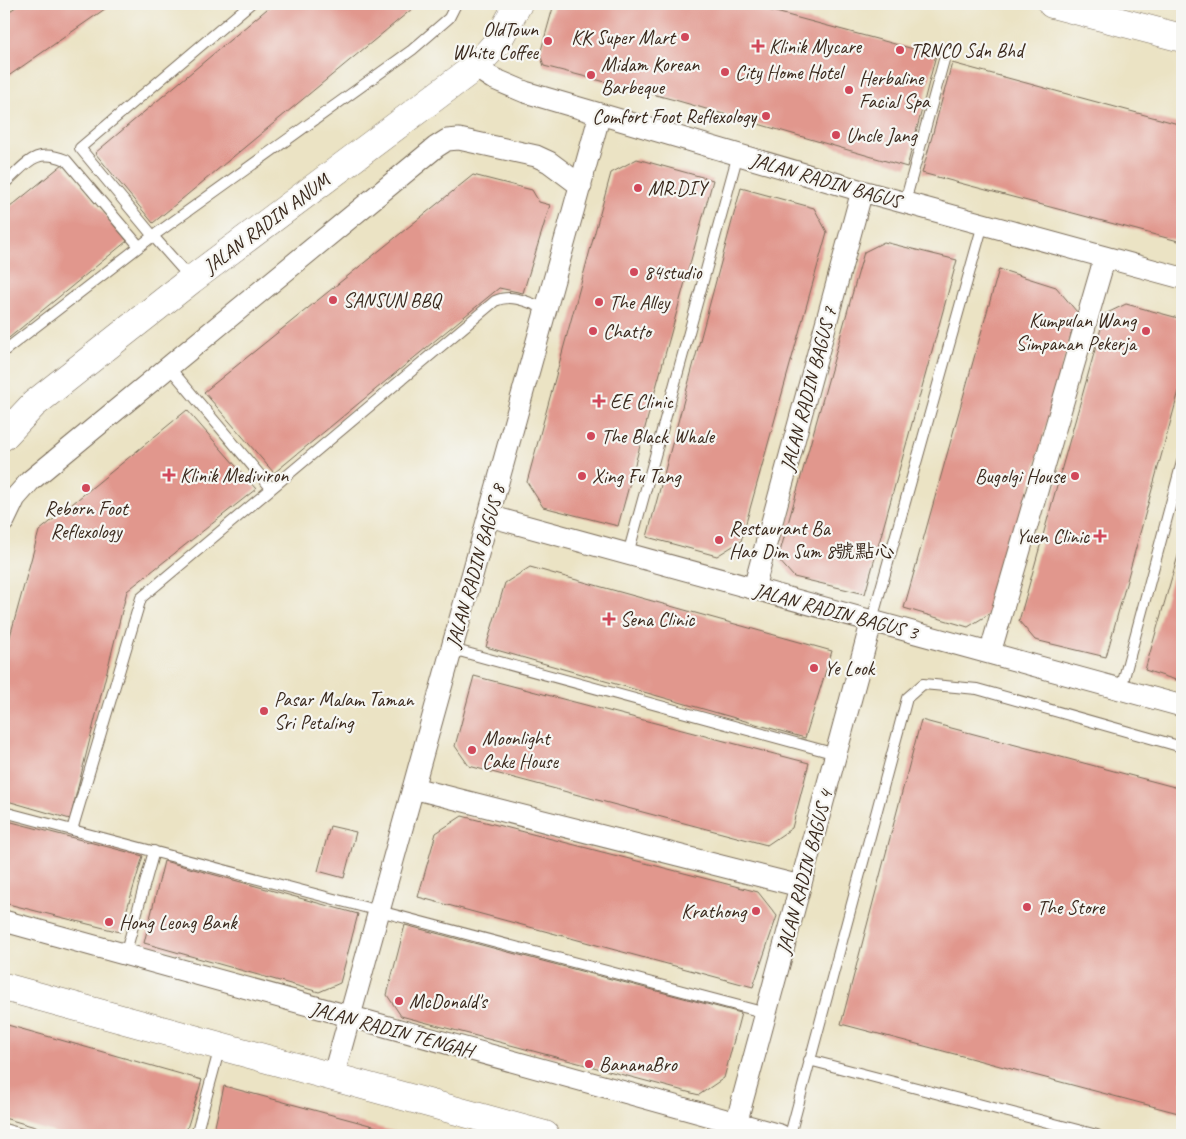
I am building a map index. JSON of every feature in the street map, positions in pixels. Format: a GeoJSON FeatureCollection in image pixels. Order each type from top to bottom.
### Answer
{"type":"FeatureCollection","features":[{"type":"Feature","properties":{"kind":"street","name":"JALAN RADIN ANUM"},"geometry":{"type":"LineString","coordinates":[[4,436],[34,404],[191,280],[475,67],[496,44],[518,4]]}},
{"type":"Feature","properties":{"kind":"street"},"geometry":{"type":"LineString","coordinates":[[1069,6],[1182,38]]}},
{"type":"Feature","properties":{"kind":"street","name":"JALAN RADIN BAGUS"},"geometry":{"type":"LineString","coordinates":[[475,67],[492,78],[525,92],[862,191],[1182,278]]}},
{"type":"Feature","properties":{"kind":"street","name":"JALAN RADIN BAGUS 8"},"geometry":{"type":"LineString","coordinates":[[333,1077],[600,114]]}},
{"type":"Feature","properties":{"kind":"street"},"geometry":{"type":"LineString","coordinates":[[4,521],[15,498],[30,481],[436,147],[447,140],[459,139],[536,156],[549,162],[580,186]]}},
{"type":"Feature","properties":{"kind":"street","name":"JALAN RADIN BAGUS 7"},"geometry":{"type":"LineString","coordinates":[[754,588],[862,191]]}},
{"type":"Feature","properties":{"kind":"street"},"geometry":{"type":"LineString","coordinates":[[990,653],[1105,257]]}},
{"type":"Feature","properties":{"kind":"street","name":"JALAN RADIN BAGUS 3"},"geometry":{"type":"LineString","coordinates":[[489,516],[1182,706]]}},
{"type":"Feature","properties":{"kind":"street","name":"JALAN RADIN BAGUS 4"},"geometry":{"type":"LineString","coordinates":[[736,1124],[872,620]]}},
{"type":"Feature","properties":{"kind":"street"},"geometry":{"type":"LineString","coordinates":[[413,788],[800,886]]}},
{"type":"Feature","properties":{"kind":"street","name":"JALAN RADIN TENGAH"},"geometry":{"type":"LineString","coordinates":[[4,922],[780,1135]]}},
{"type":"Feature","properties":{"kind":"street"},"geometry":{"type":"LineString","coordinates":[[4,987],[545,1135]]}},
{"type":"Feature","properties":{"kind":"lane"},"geometry":{"type":"LineString","coordinates":[[191,280],[80,148],[250,4]]}},
{"type":"Feature","properties":{"kind":"lane"},"geometry":{"type":"LineString","coordinates":[[4,351],[139,246],[412,50],[449,18],[456,4]]}},
{"type":"Feature","properties":{"kind":"lane"},"geometry":{"type":"LineString","coordinates":[[905,202],[947,49]]}},
{"type":"Feature","properties":{"kind":"lane"},"geometry":{"type":"LineString","coordinates":[[4,184],[38,155],[52,154],[66,160],[139,246]]}},
{"type":"Feature","properties":{"kind":"lane"},"geometry":{"type":"LineString","coordinates":[[628,554],[738,154]]}},
{"type":"Feature","properties":{"kind":"lane"},"geometry":{"type":"LineString","coordinates":[[872,620],[983,224]]}},
{"type":"Feature","properties":{"kind":"lane"},"geometry":{"type":"LineString","coordinates":[[72,830],[141,598],[495,301],[504,297],[515,298],[546,309]]}},
{"type":"Feature","properties":{"kind":"lane"},"geometry":{"type":"LineString","coordinates":[[169,367],[271,488]]}},
{"type":"Feature","properties":{"kind":"lane"},"geometry":{"type":"LineString","coordinates":[[1121,689],[1182,462]]}},
{"type":"Feature","properties":{"kind":"lane"},"geometry":{"type":"LineString","coordinates":[[452,649],[836,754]]}},
{"type":"Feature","properties":{"kind":"lane"},"geometry":{"type":"LineString","coordinates":[[790,1135],[907,698],[923,684],[977,689],[1182,747]]}},
{"type":"Feature","properties":{"kind":"lane"},"geometry":{"type":"LineString","coordinates":[[4,812],[766,1013]]}},
{"type":"Feature","properties":{"kind":"lane"},"geometry":{"type":"LineString","coordinates":[[125,955],[154,851]]}},
{"type":"Feature","properties":{"kind":"lane"},"geometry":{"type":"LineString","coordinates":[[196,1135],[220,1046]]}},
{"type":"Feature","properties":{"kind":"lane"},"geometry":{"type":"LineString","coordinates":[[809,1060],[1096,1135]]}},
{"type":"Feature","properties":{"kind":"lane"},"geometry":{"type":"LineString","coordinates":[[4,1129],[26,1135]]}},
{"type":"Feature","properties":{"kind":"building"},"geometry":{"type":"Polygon","coordinates":[[[20,4],[112,4],[7,77],[4,72],[4,15],[20,4]]]}},
{"type":"Feature","properties":{"kind":"building"},"geometry":{"type":"Polygon","coordinates":[[[273,4],[418,4],[153,223],[95,153],[273,4]]]}},
{"type":"Feature","properties":{"kind":"building"},"geometry":{"type":"Polygon","coordinates":[[[554,4],[746,4],[936,55],[907,167],[675,100],[544,66],[540,54],[554,4]]]}},
{"type":"Feature","properties":{"kind":"building"},"geometry":{"type":"Polygon","coordinates":[[[952,63],[1182,125],[1182,242],[922,173],[952,63]]]}},
{"type":"Feature","properties":{"kind":"building"},"geometry":{"type":"Polygon","coordinates":[[[637,159],[713,180],[618,526],[543,507],[527,482],[611,173],[637,159]]]}},
{"type":"Feature","properties":{"kind":"building"},"geometry":{"type":"Polygon","coordinates":[[[63,164],[127,241],[4,342],[4,212],[63,164]]]}},
{"type":"Feature","properties":{"kind":"building"},"geometry":{"type":"Polygon","coordinates":[[[473,175],[532,190],[539,202],[550,205],[523,293],[499,288],[274,473],[204,392],[473,175]]]}},
{"type":"Feature","properties":{"kind":"building"},"geometry":{"type":"Polygon","coordinates":[[[741,188],[814,208],[827,232],[741,541],[717,556],[647,537],[741,188]]]}},
{"type":"Feature","properties":{"kind":"building"},"geometry":{"type":"Polygon","coordinates":[[[884,242],[957,260],[865,594],[794,577],[778,559],[864,252],[884,242]]]}},
{"type":"Feature","properties":{"kind":"building"},"geometry":{"type":"Polygon","coordinates":[[[999,269],[1056,287],[1077,312],[997,609],[968,627],[904,608],[999,269]]]}},
{"type":"Feature","properties":{"kind":"building"},"geometry":{"type":"Polygon","coordinates":[[[1126,304],[1182,319],[1182,380],[1106,657],[1035,640],[1019,621],[1105,314],[1126,304]]]}},
{"type":"Feature","properties":{"kind":"building"},"geometry":{"type":"Polygon","coordinates":[[[187,410],[256,489],[127,591],[70,819],[4,800],[4,658],[39,531],[187,410]]]}},
{"type":"Feature","properties":{"kind":"building"},"geometry":{"type":"Polygon","coordinates":[[[1182,542],[1182,682],[1145,670],[1182,542]]]}},
{"type":"Feature","properties":{"kind":"building"},"geometry":{"type":"Polygon","coordinates":[[[530,567],[832,651],[805,738],[486,647],[505,583],[530,567]]]}},
{"type":"Feature","properties":{"kind":"building"},"geometry":{"type":"Polygon","coordinates":[[[474,676],[809,763],[792,828],[767,845],[469,766],[455,746],[474,676]]]}},
{"type":"Feature","properties":{"kind":"building","name":"The Store"},"geometry":{"type":"Polygon","coordinates":[[[921,720],[1182,789],[1182,1114],[841,1024],[921,720]]]}},
{"type":"Feature","properties":{"kind":"building"},"geometry":{"type":"Polygon","coordinates":[[[462,816],[758,892],[777,916],[753,987],[418,897],[436,833],[462,816]]]}},
{"type":"Feature","properties":{"kind":"building"},"geometry":{"type":"Polygon","coordinates":[[[4,820],[143,856],[120,932],[4,903],[4,820]]]}},
{"type":"Feature","properties":{"kind":"building"},"geometry":{"type":"Polygon","coordinates":[[[330,826],[356,832],[344,878],[318,871],[330,826]]]}},
{"type":"Feature","properties":{"kind":"building"},"geometry":{"type":"Polygon","coordinates":[[[164,861],[358,914],[340,983],[319,992],[144,943],[164,861]]]}},
{"type":"Feature","properties":{"kind":"building"},"geometry":{"type":"Polygon","coordinates":[[[405,925],[741,1013],[724,1078],[699,1095],[401,1016],[387,995],[405,925]]]}},
{"type":"Feature","properties":{"kind":"building"},"geometry":{"type":"Polygon","coordinates":[[[4,1024],[202,1080],[185,1135],[63,1135],[4,1118],[4,1024]]]}},
{"type":"Feature","properties":{"kind":"building"},"geometry":{"type":"Polygon","coordinates":[[[224,1086],[407,1135],[213,1135],[224,1086]]]}},
{"type":"Feature","properties":{"kind":"place","name":"KK Super Mart"},"geometry":{"type":"Point","coordinates":[685,37]}},
{"type":"Feature","properties":{"kind":"place","name":"OldTown White Coffee"},"geometry":{"type":"Point","coordinates":[548,41]}},
{"type":"Feature","properties":{"kind":"place","name":"Klinik Mycare"},"geometry":{"type":"Point","coordinates":[758,46]}},
{"type":"Feature","properties":{"kind":"place","name":"TRNCO Sdn Bhd"},"geometry":{"type":"Point","coordinates":[900,50]}},
{"type":"Feature","properties":{"kind":"place","name":"City Home Hotel"},"geometry":{"type":"Point","coordinates":[725,72]}},
{"type":"Feature","properties":{"kind":"place","name":"Midam Korean Barbeque"},"geometry":{"type":"Point","coordinates":[591,75]}},
{"type":"Feature","properties":{"kind":"place","name":"Herbaline Facial Spa"},"geometry":{"type":"Point","coordinates":[849,90]}},
{"type":"Feature","properties":{"kind":"place","name":"Comfort Foot Reflexology"},"geometry":{"type":"Point","coordinates":[766,116]}},
{"type":"Feature","properties":{"kind":"place","name":"Uncle Jang"},"geometry":{"type":"Point","coordinates":[836,135]}},
{"type":"Feature","properties":{"kind":"place","name":"MR.DIY"},"geometry":{"type":"Point","coordinates":[638,188]}},
{"type":"Feature","properties":{"kind":"place","name":"84studio"},"geometry":{"type":"Point","coordinates":[634,272]}},
{"type":"Feature","properties":{"kind":"place","name":"SANSUN BBQ"},"geometry":{"type":"Point","coordinates":[333,300]}},
{"type":"Feature","properties":{"kind":"place","name":"The Alley"},"geometry":{"type":"Point","coordinates":[599,302]}},
{"type":"Feature","properties":{"kind":"place","name":"Chatto"},"geometry":{"type":"Point","coordinates":[593,331]}},
{"type":"Feature","properties":{"kind":"place","name":"Kumpulan Wang Simpanan Pekerja"},"geometry":{"type":"Point","coordinates":[1146,331]}},
{"type":"Feature","properties":{"kind":"place","name":"EE Clinic"},"geometry":{"type":"Point","coordinates":[599,401]}},
{"type":"Feature","properties":{"kind":"place","name":"The Black Whale"},"geometry":{"type":"Point","coordinates":[591,436]}},
{"type":"Feature","properties":{"kind":"place","name":"Klinik Mediviron"},"geometry":{"type":"Point","coordinates":[169,475]}},
{"type":"Feature","properties":{"kind":"place","name":"Xing Fu Tang"},"geometry":{"type":"Point","coordinates":[582,476]}},
{"type":"Feature","properties":{"kind":"place","name":"Bugolgi House"},"geometry":{"type":"Point","coordinates":[1075,476]}},
{"type":"Feature","properties":{"kind":"place","name":"Reborn Foot Reflexology"},"geometry":{"type":"Point","coordinates":[86,488]}},
{"type":"Feature","properties":{"kind":"place","name":"Yuen Clinic"},"geometry":{"type":"Point","coordinates":[1100,536]}},
{"type":"Feature","properties":{"kind":"place","name":"Restaurant Ba Hao Dim Sum 8號點心"},"geometry":{"type":"Point","coordinates":[719,540]}},
{"type":"Feature","properties":{"kind":"place","name":"Sena Clinic"},"geometry":{"type":"Point","coordinates":[609,619]}},
{"type":"Feature","properties":{"kind":"place","name":"Ye Look"},"geometry":{"type":"Point","coordinates":[814,668]}},
{"type":"Feature","properties":{"kind":"place","name":"Pasar Malam Taman Sri Petaling"},"geometry":{"type":"Point","coordinates":[264,711]}},
{"type":"Feature","properties":{"kind":"place","name":"Moonlight Cake House"},"geometry":{"type":"Point","coordinates":[472,750]}},
{"type":"Feature","properties":{"kind":"place","name":"The Store"},"geometry":{"type":"Point","coordinates":[1027,907]}},
{"type":"Feature","properties":{"kind":"place","name":"Krathong"},"geometry":{"type":"Point","coordinates":[756,911]}},
{"type":"Feature","properties":{"kind":"place","name":"Hong Leong Bank"},"geometry":{"type":"Point","coordinates":[109,922]}},
{"type":"Feature","properties":{"kind":"place","name":"McDonald's"},"geometry":{"type":"Point","coordinates":[399,1001]}},
{"type":"Feature","properties":{"kind":"place","name":"BananaBro"},"geometry":{"type":"Point","coordinates":[589,1064]}}]}
